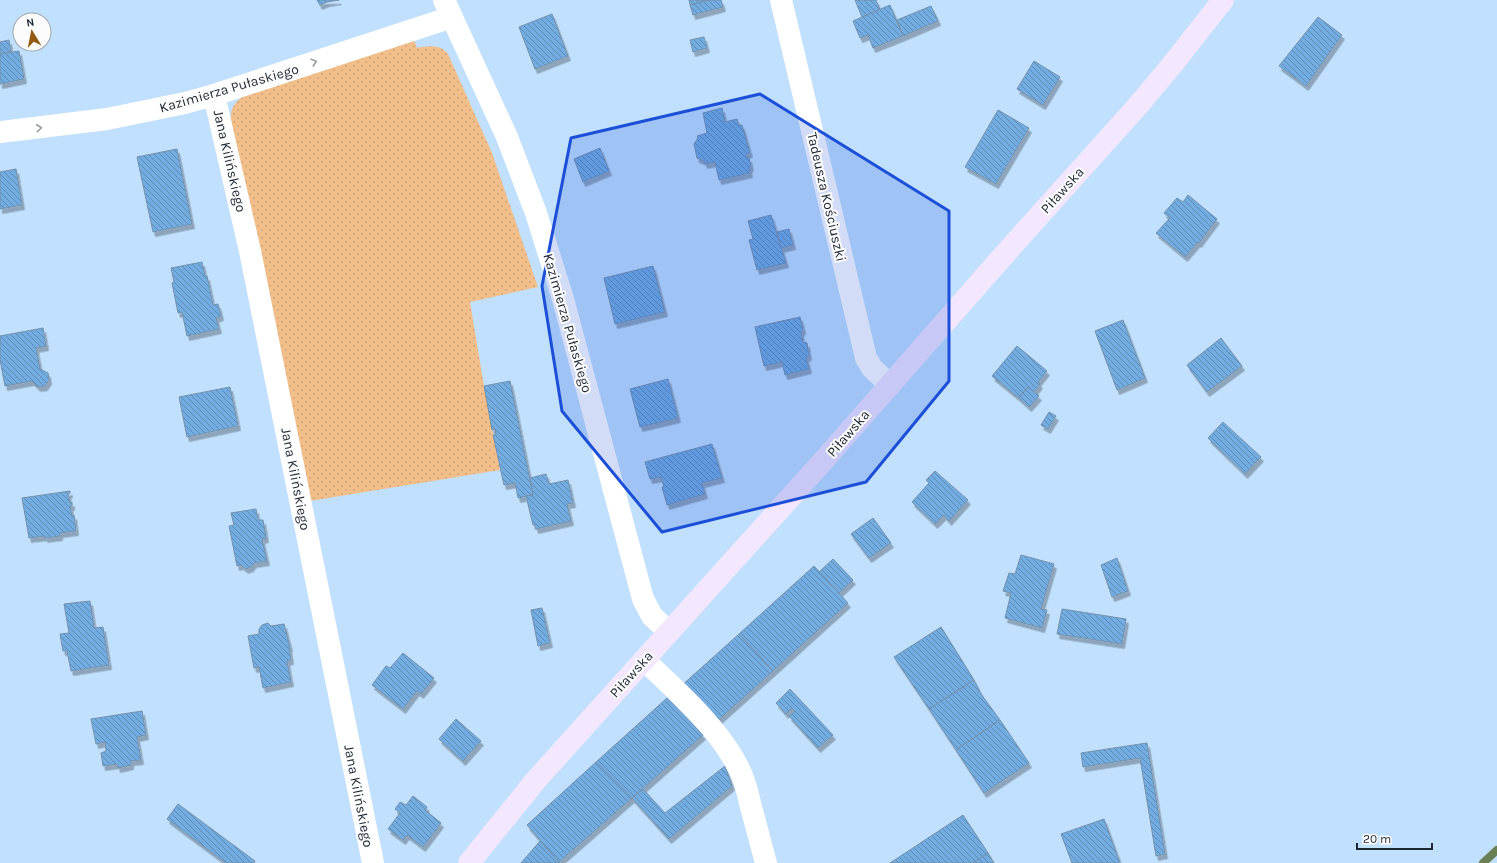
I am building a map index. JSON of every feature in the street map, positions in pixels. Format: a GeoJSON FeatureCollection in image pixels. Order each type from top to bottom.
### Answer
{"type":"FeatureCollection","features":[{"type":"Feature","properties":{"kind":"street","name":"Tadeusza Kościuszki"},"geometry":{"type":"LineString","coordinates":[[782,0],[866,358],[872,368],[890,385]]}},
{"type":"Feature","properties":{"kind":"street","name":"Piławska"},"geometry":{"type":"LineString","coordinates":[[469,863],[536,780],[670,632],[1148,93],[1223,0]]}},
{"type":"Feature","properties":{"kind":"street","name":"Kazimierza Pułaskiego"},"geometry":{"type":"LineString","coordinates":[[0,132],[107,119],[185,103],[214,95],[448,8],[507,137],[536,213],[563,299],[643,599],[652,616],[670,632]]}},
{"type":"Feature","properties":{"kind":"street","name":"Jana Kilińskiego"},"geometry":{"type":"LineString","coordinates":[[214,95],[252,259],[373,863]]}},
{"type":"Feature","properties":{"kind":"street"},"geometry":{"type":"LineString","coordinates":[[644,660],[677,691],[714,731],[736,762],[745,785],[766,863]]}},
{"type":"Feature","properties":{"kind":"highlighted area"},"geometry":{"type":"Polygon","coordinates":[[[760,94],[949,211],[949,381],[866,482],[662,532],[562,411],[542,286],[571,138],[760,94]]]}},
{"type":"Feature","properties":{"kind":"shaded area"},"geometry":{"type":"Polygon","coordinates":[[[414,40],[417,48],[429,46],[437,47],[448,54],[492,153],[538,287],[470,302],[500,470],[310,501],[232,127],[232,110],[235,104],[242,97],[414,40]]]}},
{"type":"Feature","properties":{"kind":"building"},"geometry":{"type":"Polygon","coordinates":[[[317,0],[339,0],[320,5],[317,0]]]}},
{"type":"Feature","properties":{"kind":"building"},"geometry":{"type":"Polygon","coordinates":[[[689,0],[709,0],[690,5],[689,0]]]}},
{"type":"Feature","properties":{"kind":"building"},"geometry":{"type":"Polygon","coordinates":[[[709,0],[721,0],[723,7],[693,15],[690,5],[709,0]]]}},
{"type":"Feature","properties":{"kind":"building"},"geometry":{"type":"Polygon","coordinates":[[[855,0],[876,0],[880,10],[862,17],[855,0]]]}},
{"type":"Feature","properties":{"kind":"building"},"geometry":{"type":"Polygon","coordinates":[[[890,5],[903,36],[873,48],[868,35],[860,38],[853,21],[890,5]]]}},
{"type":"Feature","properties":{"kind":"building"},"geometry":{"type":"Polygon","coordinates":[[[931,6],[938,21],[903,36],[897,20],[931,6]]]}},
{"type":"Feature","properties":{"kind":"building"},"geometry":{"type":"Polygon","coordinates":[[[552,14],[568,56],[535,69],[519,27],[552,14]]]}},
{"type":"Feature","properties":{"kind":"building"},"geometry":{"type":"Polygon","coordinates":[[[1318,17],[1342,35],[1306,86],[1279,66],[1318,17]]]}},
{"type":"Feature","properties":{"kind":"building"},"geometry":{"type":"Polygon","coordinates":[[[704,37],[707,48],[693,52],[690,40],[704,37]]]}},
{"type":"Feature","properties":{"kind":"building"},"geometry":{"type":"Polygon","coordinates":[[[9,40],[11,52],[0,54],[0,42],[9,40]]]}},
{"type":"Feature","properties":{"kind":"building"},"geometry":{"type":"Polygon","coordinates":[[[19,52],[24,79],[0,84],[0,54],[19,52]]]}},
{"type":"Feature","properties":{"kind":"building"},"geometry":{"type":"Polygon","coordinates":[[[1034,61],[1060,77],[1043,105],[1017,89],[1034,61]]]}},
{"type":"Feature","properties":{"kind":"building"},"geometry":{"type":"Polygon","coordinates":[[[722,108],[725,122],[737,119],[739,126],[742,125],[750,153],[746,154],[746,157],[749,158],[751,166],[749,169],[750,173],[719,180],[715,162],[705,164],[704,161],[697,158],[694,144],[698,138],[697,136],[707,133],[703,113],[722,108]]]}},
{"type":"Feature","properties":{"kind":"building"},"geometry":{"type":"Polygon","coordinates":[[[998,110],[1029,128],[996,184],[965,167],[998,110]]]}},
{"type":"Feature","properties":{"kind":"building"},"geometry":{"type":"Polygon","coordinates":[[[600,148],[609,171],[583,182],[574,159],[600,148]]]}},
{"type":"Feature","properties":{"kind":"building"},"geometry":{"type":"Polygon","coordinates":[[[177,149],[192,224],[153,232],[137,157],[177,149]]]}},
{"type":"Feature","properties":{"kind":"building"},"geometry":{"type":"Polygon","coordinates":[[[16,169],[22,205],[0,209],[0,172],[16,169]]]}},
{"type":"Feature","properties":{"kind":"building"},"geometry":{"type":"Polygon","coordinates":[[[1188,195],[1217,219],[1199,243],[1198,242],[1185,257],[1156,233],[1170,218],[1164,213],[1177,198],[1183,202],[1188,195]]]}},
{"type":"Feature","properties":{"kind":"building"},"geometry":{"type":"Polygon","coordinates":[[[771,215],[786,263],[757,270],[749,240],[753,239],[748,221],[771,215]]]}},
{"type":"Feature","properties":{"kind":"building"},"geometry":{"type":"Polygon","coordinates":[[[789,229],[793,245],[781,248],[777,232],[789,229]]]}},
{"type":"Feature","properties":{"kind":"building"},"geometry":{"type":"Polygon","coordinates":[[[202,262],[205,276],[207,276],[213,305],[218,304],[221,316],[216,318],[219,329],[187,336],[182,312],[178,313],[172,283],[174,282],[171,268],[202,262]]]}},
{"type":"Feature","properties":{"kind":"building"},"geometry":{"type":"Polygon","coordinates":[[[653,266],[665,312],[615,324],[604,278],[653,266]]]}},
{"type":"Feature","properties":{"kind":"building"},"geometry":{"type":"Polygon","coordinates":[[[800,317],[803,329],[801,333],[803,342],[807,343],[809,356],[806,357],[809,369],[785,375],[782,362],[764,366],[755,327],[800,317]]]}},
{"type":"Feature","properties":{"kind":"building"},"geometry":{"type":"Polygon","coordinates":[[[1123,320],[1145,378],[1117,390],[1095,331],[1123,320]]]}},
{"type":"Feature","properties":{"kind":"building"},"geometry":{"type":"Polygon","coordinates":[[[43,328],[46,346],[36,348],[40,369],[48,373],[49,380],[45,386],[38,387],[32,381],[5,386],[0,360],[0,336],[43,328]]]}},
{"type":"Feature","properties":{"kind":"building"},"geometry":{"type":"Polygon","coordinates":[[[1221,338],[1242,366],[1207,392],[1187,365],[1221,338]]]}},
{"type":"Feature","properties":{"kind":"building"},"geometry":{"type":"Polygon","coordinates":[[[1017,346],[1047,371],[1038,382],[1040,384],[1034,392],[1028,387],[1019,398],[992,376],[1017,346]]]}},
{"type":"Feature","properties":{"kind":"building"},"geometry":{"type":"Polygon","coordinates":[[[668,379],[678,418],[640,427],[630,389],[668,379]]]}},
{"type":"Feature","properties":{"kind":"building"},"geometry":{"type":"Polygon","coordinates":[[[510,381],[533,495],[518,498],[515,483],[504,485],[493,435],[496,435],[495,429],[492,430],[484,386],[510,381]]]}},
{"type":"Feature","properties":{"kind":"building"},"geometry":{"type":"Polygon","coordinates":[[[230,387],[238,426],[187,437],[179,397],[230,387]]]}},
{"type":"Feature","properties":{"kind":"building"},"geometry":{"type":"Polygon","coordinates":[[[1028,387],[1039,396],[1029,407],[1019,398],[1028,387]]]}},
{"type":"Feature","properties":{"kind":"building"},"geometry":{"type":"Polygon","coordinates":[[[1049,412],[1056,416],[1048,429],[1041,425],[1049,412]]]}},
{"type":"Feature","properties":{"kind":"building"},"geometry":{"type":"Polygon","coordinates":[[[1223,422],[1261,457],[1245,474],[1208,438],[1223,422]]]}},
{"type":"Feature","properties":{"kind":"building"},"geometry":{"type":"Polygon","coordinates":[[[712,444],[722,478],[702,483],[705,494],[667,505],[661,477],[650,479],[645,462],[712,444]]]}},
{"type":"Feature","properties":{"kind":"building"},"geometry":{"type":"Polygon","coordinates":[[[935,471],[968,500],[949,521],[944,515],[935,524],[912,502],[929,483],[926,480],[935,471]]]}},
{"type":"Feature","properties":{"kind":"building"},"geometry":{"type":"Polygon","coordinates":[[[546,474],[549,484],[568,480],[573,503],[567,504],[571,521],[536,529],[535,525],[533,525],[526,496],[533,495],[530,478],[546,474]]]}},
{"type":"Feature","properties":{"kind":"building"},"geometry":{"type":"Polygon","coordinates":[[[70,491],[68,494],[70,503],[72,502],[72,506],[70,506],[72,516],[74,515],[76,531],[60,533],[60,536],[29,538],[22,498],[70,491]]]}},
{"type":"Feature","properties":{"kind":"building"},"geometry":{"type":"Polygon","coordinates":[[[256,509],[258,520],[263,520],[266,538],[262,539],[267,561],[254,563],[251,567],[246,569],[241,565],[237,566],[229,526],[234,525],[231,513],[256,509]]]}},
{"type":"Feature","properties":{"kind":"building"},"geometry":{"type":"Polygon","coordinates":[[[873,518],[891,543],[869,558],[851,534],[873,518]]]}},
{"type":"Feature","properties":{"kind":"building"},"geometry":{"type":"Polygon","coordinates":[[[1021,555],[1054,564],[1041,609],[1047,610],[1042,628],[1005,618],[1011,593],[1003,591],[1009,573],[1015,574],[1021,555]]]}},
{"type":"Feature","properties":{"kind":"building"},"geometry":{"type":"Polygon","coordinates":[[[1117,558],[1128,591],[1112,597],[1101,565],[1117,558]]]}},
{"type":"Feature","properties":{"kind":"building"},"geometry":{"type":"Polygon","coordinates":[[[833,559],[853,580],[839,593],[819,572],[833,559]]]}},
{"type":"Feature","properties":{"kind":"building"},"geometry":{"type":"Polygon","coordinates":[[[814,566],[848,603],[773,671],[739,634],[814,566]]]}},
{"type":"Feature","properties":{"kind":"building"},"geometry":{"type":"Polygon","coordinates":[[[90,601],[94,628],[103,627],[109,665],[71,671],[67,651],[63,651],[60,634],[69,633],[64,604],[90,601]]]}},
{"type":"Feature","properties":{"kind":"building"},"geometry":{"type":"Polygon","coordinates":[[[542,608],[550,643],[538,646],[531,610],[542,608]]]}},
{"type":"Feature","properties":{"kind":"building"},"geometry":{"type":"Polygon","coordinates":[[[1062,609],[1126,619],[1122,644],[1057,634],[1062,609]]]}},
{"type":"Feature","properties":{"kind":"building"},"geometry":{"type":"Polygon","coordinates":[[[268,623],[271,626],[284,624],[290,647],[291,660],[287,661],[291,682],[263,688],[259,667],[254,668],[248,636],[259,634],[259,629],[262,625],[268,623]]]}},
{"type":"Feature","properties":{"kind":"building"},"geometry":{"type":"Polygon","coordinates":[[[941,627],[974,680],[929,709],[894,657],[941,627]]]}},
{"type":"Feature","properties":{"kind":"building"},"geometry":{"type":"Polygon","coordinates":[[[739,634],[773,671],[715,723],[680,687],[739,634]]]}},
{"type":"Feature","properties":{"kind":"building"},"geometry":{"type":"Polygon","coordinates":[[[403,653],[434,678],[421,694],[417,691],[403,709],[372,685],[386,666],[390,668],[403,653]]]}},
{"type":"Feature","properties":{"kind":"building"},"geometry":{"type":"Polygon","coordinates":[[[974,680],[981,694],[1000,720],[956,750],[929,709],[974,680]]]}},
{"type":"Feature","properties":{"kind":"building"},"geometry":{"type":"Polygon","coordinates":[[[790,689],[833,735],[818,748],[789,716],[795,711],[792,708],[786,714],[776,703],[790,689]]]}},
{"type":"Feature","properties":{"kind":"building"},"geometry":{"type":"Polygon","coordinates":[[[667,698],[703,735],[632,798],[596,762],[667,698]]]}},
{"type":"Feature","properties":{"kind":"building"},"geometry":{"type":"Polygon","coordinates":[[[142,711],[146,735],[137,737],[141,760],[131,761],[131,765],[118,768],[117,764],[103,766],[101,753],[106,751],[105,742],[96,744],[91,719],[142,711]]]}},
{"type":"Feature","properties":{"kind":"building"},"geometry":{"type":"Polygon","coordinates":[[[456,719],[481,741],[463,761],[439,739],[456,719]]]}},
{"type":"Feature","properties":{"kind":"building"},"geometry":{"type":"Polygon","coordinates":[[[1000,720],[1029,763],[984,793],[956,750],[1000,720]]]}},
{"type":"Feature","properties":{"kind":"building"},"geometry":{"type":"Polygon","coordinates":[[[1147,743],[1165,854],[1156,856],[1140,758],[1083,767],[1081,753],[1147,743]]]}},
{"type":"Feature","properties":{"kind":"building"},"geometry":{"type":"Polygon","coordinates":[[[596,762],[632,798],[559,862],[527,825],[596,762]]]}},
{"type":"Feature","properties":{"kind":"building"},"geometry":{"type":"Polygon","coordinates":[[[725,766],[732,786],[669,839],[632,798],[643,789],[665,813],[725,766]]]}},
{"type":"Feature","properties":{"kind":"building"},"geometry":{"type":"Polygon","coordinates":[[[413,796],[427,807],[425,810],[441,823],[423,847],[407,835],[403,840],[388,829],[400,813],[395,809],[400,802],[406,805],[413,796]]]}},
{"type":"Feature","properties":{"kind":"building"},"geometry":{"type":"Polygon","coordinates":[[[178,804],[255,861],[254,863],[226,863],[167,819],[178,804]]]}},
{"type":"Feature","properties":{"kind":"building"},"geometry":{"type":"Polygon","coordinates":[[[963,815],[988,853],[973,863],[890,863],[963,815]]]}},
{"type":"Feature","properties":{"kind":"building"},"geometry":{"type":"Polygon","coordinates":[[[1104,819],[1120,863],[1072,863],[1061,834],[1104,819]]]}},
{"type":"Feature","properties":{"kind":"building"},"geometry":{"type":"Polygon","coordinates":[[[540,841],[560,863],[521,863],[540,841]]]}},
{"type":"Feature","properties":{"kind":"building"},"geometry":{"type":"Polygon","coordinates":[[[988,853],[994,863],[973,863],[988,853]]]}},
{"type":"Feature","properties":{"kind":"waterway"},"geometry":{"type":"LineString","coordinates":[[1483,863],[1497,850]]}}]}
